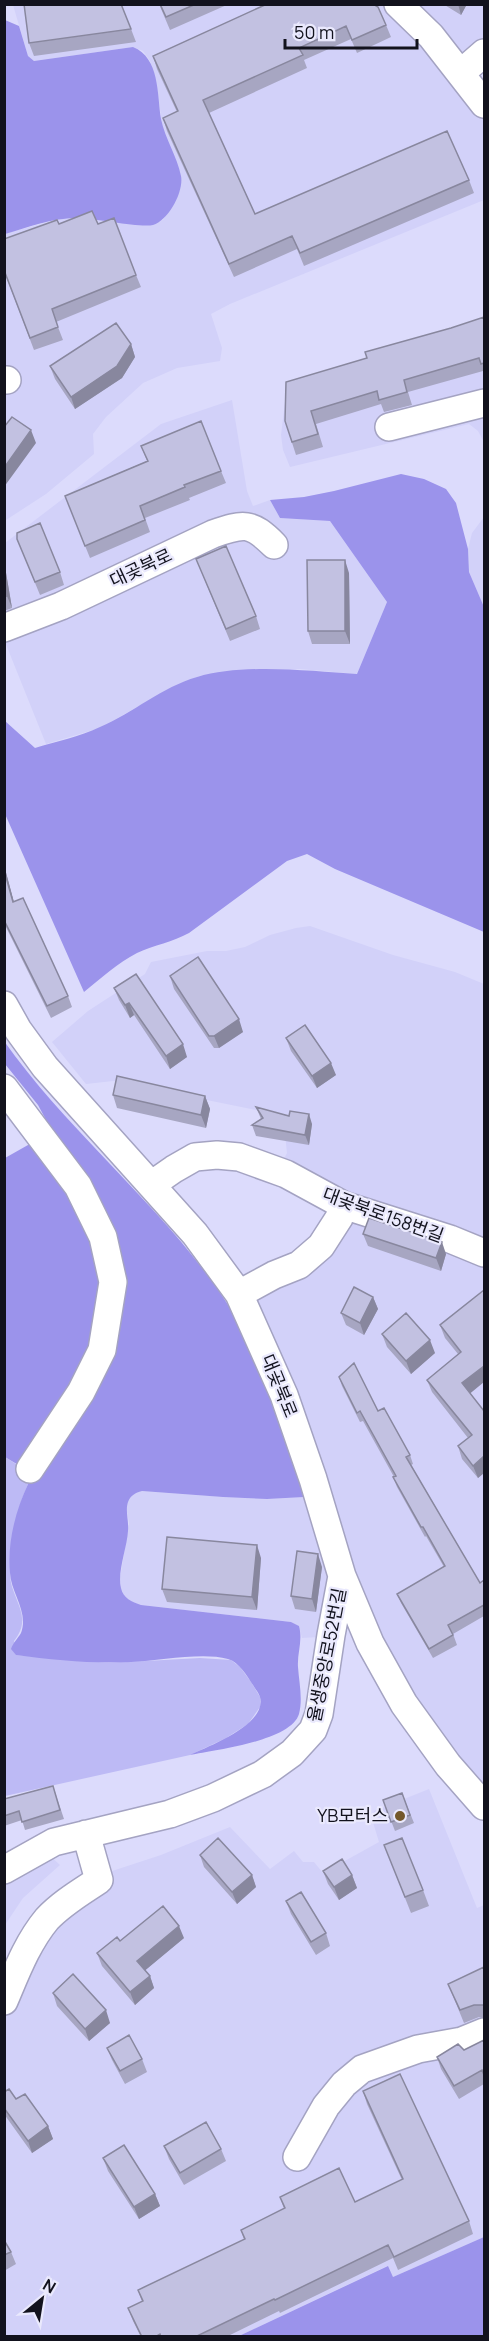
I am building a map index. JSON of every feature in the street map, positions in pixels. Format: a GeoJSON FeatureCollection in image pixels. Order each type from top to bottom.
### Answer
{"type":"FeatureCollection","features":[{"type":"Feature","properties":{"kind":"street"},"geometry":{"type":"LineString","coordinates":[[398,4],[431,36],[484,104]]}},
{"type":"Feature","properties":{"kind":"street"},"geometry":{"type":"LineString","coordinates":[[461,73],[484,53]]}},
{"type":"Feature","properties":{"kind":"street"},"geometry":{"type":"LineString","coordinates":[[389,427],[484,403]]}},
{"type":"Feature","properties":{"kind":"street","name":"대곶북로"},"geometry":{"type":"LineString","coordinates":[[4,628],[61,606],[213,534],[234,527],[248,525],[260,531],[274,545]]}},
{"type":"Feature","properties":{"kind":"street","name":"대곶북로"},"geometry":{"type":"LineString","coordinates":[[4,1005],[18,1030],[45,1067],[195,1234],[239,1294],[284,1395],[313,1479],[342,1576],[370,1642],[404,1704],[448,1765],[484,1806]]}},
{"type":"Feature","properties":{"kind":"street"},"geometry":{"type":"LineString","coordinates":[[4,1088],[78,1185],[103,1237],[112,1281],[102,1350],[81,1392],[30,1469]]}},
{"type":"Feature","properties":{"kind":"street","name":"대곶북로158번길"},"geometry":{"type":"LineString","coordinates":[[151,1185],[195,1157],[217,1155],[240,1157],[286,1174],[343,1205],[484,1252]]}},
{"type":"Feature","properties":{"kind":"street"},"geometry":{"type":"LineString","coordinates":[[239,1294],[274,1275],[299,1265],[321,1246],[339,1218],[343,1205]]}},
{"type":"Feature","properties":{"kind":"street","name":"율생중앙로52번길"},"geometry":{"type":"LineString","coordinates":[[4,1870],[54,1842],[170,1814],[213,1798],[262,1774],[292,1754],[313,1730],[319,1714],[342,1576]]}},
{"type":"Feature","properties":{"kind":"street"},"geometry":{"type":"LineString","coordinates":[[4,2001],[33,1938],[48,1918],[99,1880],[86,1834]]}},
{"type":"Feature","properties":{"kind":"street"},"geometry":{"type":"LineString","coordinates":[[297,2157],[327,2106],[344,2084],[362,2069],[418,2049],[462,2041],[484,2032]]}},
{"type":"Feature","properties":{"kind":"shaded area"},"geometry":{"type":"Polygon","coordinates":[[[13,5],[384,5],[397,14],[484,118],[484,200],[230,304],[211,314],[222,348],[220,361],[177,368],[143,383],[106,417],[93,434],[94,454],[46,494],[6,520],[4,234],[59,219],[106,219],[143,225],[163,220],[180,190],[181,176],[163,130],[156,81],[150,61],[143,51],[133,47],[34,61],[28,56],[13,5]]]}},
{"type":"Feature","properties":{"kind":"shaded area"},"geometry":{"type":"Polygon","coordinates":[[[410,5],[484,5],[484,39],[461,59],[410,5]]]}},
{"type":"Feature","properties":{"kind":"shaded area"},"geometry":{"type":"Polygon","coordinates":[[[5,20],[19,26],[28,56],[34,61],[133,47],[148,59],[156,78],[161,119],[181,176],[178,197],[170,211],[159,222],[147,226],[71,218],[42,223],[5,234],[5,20]]]}},
{"type":"Feature","properties":{"kind":"shaded area"},"geometry":{"type":"Polygon","coordinates":[[[484,325],[484,442],[478,431],[469,424],[290,467],[283,450],[281,435],[286,394],[484,325]]]}},
{"type":"Feature","properties":{"kind":"shaded area"},"geometry":{"type":"Polygon","coordinates":[[[232,400],[247,491],[253,506],[270,500],[280,518],[330,521],[387,602],[357,674],[300,669],[199,676],[167,690],[100,728],[46,744],[5,642],[5,543],[161,424],[232,400]]]}},
{"type":"Feature","properties":{"kind":"shaded area"},"geometry":{"type":"Polygon","coordinates":[[[401,474],[424,479],[446,489],[456,503],[468,549],[469,572],[484,607],[484,932],[335,869],[307,854],[287,861],[189,933],[130,957],[84,992],[5,814],[5,721],[35,748],[92,730],[172,687],[197,677],[255,669],[357,674],[387,602],[330,521],[280,518],[270,500],[304,497],[401,474]]]}},
{"type":"Feature","properties":{"kind":"shaded area"},"geometry":{"type":"Polygon","coordinates":[[[484,517],[484,607],[469,572],[468,549],[472,533],[484,517]]]}},
{"type":"Feature","properties":{"kind":"shaded area"},"geometry":{"type":"Polygon","coordinates":[[[310,926],[393,955],[455,972],[484,984],[484,1243],[345,1197],[281,1165],[287,1153],[284,1125],[276,1114],[113,1081],[86,1084],[52,1042],[88,1011],[145,974],[151,962],[207,951],[226,951],[245,947],[270,935],[310,926]]]}},
{"type":"Feature","properties":{"kind":"shaded area"},"geometry":{"type":"Polygon","coordinates":[[[4,1041],[55,1105],[139,1194],[192,1255],[232,1311],[268,1389],[304,1497],[267,1499],[142,1491],[137,1493],[130,1498],[127,1505],[128,1531],[120,1582],[126,1597],[141,1605],[291,1622],[299,1626],[298,1667],[301,1696],[299,1714],[293,1723],[268,1738],[190,1755],[235,1733],[255,1717],[260,1707],[260,1697],[248,1678],[239,1666],[228,1659],[206,1656],[131,1662],[88,1662],[16,1655],[11,1649],[21,1633],[23,1618],[11,1580],[9,1561],[11,1538],[16,1514],[29,1482],[20,1466],[5,1457],[5,1158],[28,1145],[46,1128],[45,1118],[38,1105],[5,1064],[4,1041]]]}},
{"type":"Feature","properties":{"kind":"shaded area"},"geometry":{"type":"Polygon","coordinates":[[[347,1216],[484,1256],[484,1793],[408,1690],[366,1603],[255,1303],[261,1290],[347,1216]]]}},
{"type":"Feature","properties":{"kind":"shaded area"},"geometry":{"type":"Polygon","coordinates":[[[5,1457],[19,1466],[29,1482],[17,1514],[11,1548],[11,1581],[22,1615],[20,1632],[14,1641],[16,1655],[110,1663],[200,1658],[231,1660],[240,1667],[260,1697],[260,1707],[248,1724],[226,1738],[190,1755],[5,1796],[5,1457]]]}},
{"type":"Feature","properties":{"kind":"shaded area"},"geometry":{"type":"Polygon","coordinates":[[[142,1491],[267,1499],[304,1497],[330,1575],[318,1637],[302,1638],[299,1626],[291,1622],[141,1605],[124,1596],[120,1578],[129,1523],[126,1507],[134,1493],[142,1491]]]}},
{"type":"Feature","properties":{"kind":"shaded area"},"geometry":{"type":"Polygon","coordinates":[[[429,1789],[477,1908],[484,1905],[484,2237],[393,2277],[387,2266],[239,2336],[5,2336],[4,2017],[34,1947],[103,1874],[161,1855],[230,1827],[270,1869],[294,1851],[303,1862],[314,1862],[323,1873],[379,1842],[372,1819],[374,1811],[429,1789]]]}},
{"type":"Feature","properties":{"kind":"shaded area"},"geometry":{"type":"Polygon","coordinates":[[[47,1853],[60,1865],[23,1898],[5,1925],[5,1878],[47,1853]]]}},
{"type":"Feature","properties":{"kind":"shaded area"},"geometry":{"type":"Polygon","coordinates":[[[484,2237],[484,2336],[239,2336],[388,2266],[393,2277],[484,2237]]]}},
{"type":"Feature","properties":{"kind":"building"},"geometry":{"type":"Polygon","coordinates":[[[24,4],[121,4],[131,29],[29,43],[24,4]]]}},
{"type":"Feature","properties":{"kind":"building"},"geometry":{"type":"Polygon","coordinates":[[[160,4],[196,4],[166,17],[160,4]]]}},
{"type":"Feature","properties":{"kind":"building"},"geometry":{"type":"Polygon","coordinates":[[[267,4],[373,4],[378,7],[386,25],[352,40],[346,26],[299,48],[303,55],[203,100],[255,214],[447,131],[469,180],[300,253],[292,236],[229,264],[163,118],[178,111],[153,56],[267,4]]]}},
{"type":"Feature","properties":{"kind":"building"},"geometry":{"type":"Polygon","coordinates":[[[92,211],[98,224],[114,218],[136,275],[52,309],[58,327],[30,338],[4,270],[4,239],[57,220],[59,224],[92,211]]]}},
{"type":"Feature","properties":{"kind":"building"},"geometry":{"type":"Polygon","coordinates":[[[484,317],[484,363],[481,364],[479,358],[404,380],[407,392],[379,400],[377,391],[311,411],[318,434],[292,442],[285,421],[286,382],[367,358],[365,352],[484,317]]]}},
{"type":"Feature","properties":{"kind":"building"},"geometry":{"type":"Polygon","coordinates":[[[116,323],[131,344],[117,366],[71,397],[50,366],[116,323]]]}},
{"type":"Feature","properties":{"kind":"building"},"geometry":{"type":"Polygon","coordinates":[[[12,417],[31,430],[4,468],[4,427],[12,417]]]}},
{"type":"Feature","properties":{"kind":"building"},"geometry":{"type":"Polygon","coordinates":[[[201,421],[221,471],[184,485],[185,487],[140,506],[145,520],[85,546],[65,496],[148,461],[141,446],[201,421]]]}},
{"type":"Feature","properties":{"kind":"building"},"geometry":{"type":"Polygon","coordinates":[[[40,523],[60,572],[35,582],[17,539],[17,533],[40,523]]]}},
{"type":"Feature","properties":{"kind":"building"},"geometry":{"type":"Polygon","coordinates":[[[226,546],[256,616],[226,629],[196,559],[226,546]]]}},
{"type":"Feature","properties":{"kind":"building"},"geometry":{"type":"Polygon","coordinates":[[[307,560],[345,560],[345,631],[308,631],[307,560]]]}},
{"type":"Feature","properties":{"kind":"building"},"geometry":{"type":"Polygon","coordinates":[[[4,579],[7,596],[4,597],[4,579]]]}},
{"type":"Feature","properties":{"kind":"building"},"geometry":{"type":"Polygon","coordinates":[[[4,870],[13,902],[23,898],[68,996],[47,1006],[4,920],[4,870]]]}},
{"type":"Feature","properties":{"kind":"building"},"geometry":{"type":"Polygon","coordinates":[[[198,957],[239,1019],[214,1036],[209,1036],[170,976],[198,957]]]}},
{"type":"Feature","properties":{"kind":"building"},"geometry":{"type":"Polygon","coordinates":[[[136,974],[183,1044],[166,1056],[129,1003],[125,1005],[114,988],[136,974]]]}},
{"type":"Feature","properties":{"kind":"building"},"geometry":{"type":"Polygon","coordinates":[[[305,1025],[331,1063],[312,1076],[286,1038],[305,1025]]]}},
{"type":"Feature","properties":{"kind":"building"},"geometry":{"type":"Polygon","coordinates":[[[117,1076],[205,1096],[201,1115],[113,1095],[117,1076]]]}},
{"type":"Feature","properties":{"kind":"building"},"geometry":{"type":"Polygon","coordinates":[[[256,1107],[289,1116],[290,1111],[309,1114],[305,1135],[252,1125],[263,1118],[256,1107]]]}},
{"type":"Feature","properties":{"kind":"building"},"geometry":{"type":"Polygon","coordinates":[[[369,1218],[442,1242],[436,1258],[363,1234],[369,1218]]]}},
{"type":"Feature","properties":{"kind":"building"},"geometry":{"type":"Polygon","coordinates":[[[354,1287],[373,1297],[360,1323],[341,1313],[354,1287]]]}},
{"type":"Feature","properties":{"kind":"building"},"geometry":{"type":"Polygon","coordinates":[[[484,1290],[484,1366],[462,1383],[484,1411],[484,1456],[473,1466],[458,1446],[472,1435],[427,1380],[461,1352],[440,1325],[484,1290]]]}},
{"type":"Feature","properties":{"kind":"building"},"geometry":{"type":"Polygon","coordinates":[[[406,1313],[430,1340],[406,1361],[382,1334],[406,1313]]]}},
{"type":"Feature","properties":{"kind":"building"},"geometry":{"type":"Polygon","coordinates":[[[354,1363],[378,1411],[384,1408],[410,1455],[406,1457],[480,1583],[484,1580],[484,1605],[448,1625],[453,1635],[429,1649],[397,1594],[445,1566],[393,1477],[396,1476],[360,1411],[357,1413],[339,1377],[354,1363]]]}},
{"type":"Feature","properties":{"kind":"building"},"geometry":{"type":"Polygon","coordinates":[[[167,1537],[257,1545],[252,1597],[162,1589],[167,1537]]]}},
{"type":"Feature","properties":{"kind":"building"},"geometry":{"type":"Polygon","coordinates":[[[297,1551],[318,1554],[312,1599],[291,1596],[297,1551]]]}},
{"type":"Feature","properties":{"kind":"building"},"geometry":{"type":"Polygon","coordinates":[[[53,1786],[60,1810],[22,1822],[19,1811],[4,1816],[4,1799],[53,1786]]]}},
{"type":"Feature","properties":{"kind":"building"},"geometry":{"type":"Polygon","coordinates":[[[402,1793],[410,1815],[391,1822],[383,1800],[402,1793]]]}},
{"type":"Feature","properties":{"kind":"building"},"geometry":{"type":"Polygon","coordinates":[[[218,1838],[252,1875],[232,1892],[200,1855],[218,1838]]]}},
{"type":"Feature","properties":{"kind":"building"},"geometry":{"type":"Polygon","coordinates":[[[402,1838],[423,1890],[405,1897],[384,1845],[402,1838]]]}},
{"type":"Feature","properties":{"kind":"building"},"geometry":{"type":"Polygon","coordinates":[[[342,1859],[352,1875],[334,1887],[323,1871],[342,1859]]]}},
{"type":"Feature","properties":{"kind":"building"},"geometry":{"type":"Polygon","coordinates":[[[301,1892],[326,1933],[311,1942],[286,1901],[301,1892]]]}},
{"type":"Feature","properties":{"kind":"building"},"geometry":{"type":"Polygon","coordinates":[[[163,1906],[179,1926],[137,1961],[150,1976],[130,1992],[97,1953],[117,1937],[120,1941],[163,1906]]]}},
{"type":"Feature","properties":{"kind":"building"},"geometry":{"type":"Polygon","coordinates":[[[484,1967],[484,2005],[474,2005],[460,2010],[448,1984],[484,1967]]]}},
{"type":"Feature","properties":{"kind":"building"},"geometry":{"type":"Polygon","coordinates":[[[73,1974],[106,2010],[85,2029],[53,1993],[73,1974]]]}},
{"type":"Feature","properties":{"kind":"building"},"geometry":{"type":"Polygon","coordinates":[[[129,2035],[142,2059],[120,2071],[107,2048],[129,2035]]]}},
{"type":"Feature","properties":{"kind":"building"},"geometry":{"type":"Polygon","coordinates":[[[484,2040],[484,2075],[482,2070],[454,2086],[437,2057],[458,2044],[464,2050],[484,2040]]]}},
{"type":"Feature","properties":{"kind":"building"},"geometry":{"type":"Polygon","coordinates":[[[400,2074],[469,2221],[394,2257],[388,2245],[195,2337],[161,2337],[160,2334],[155,2337],[142,2337],[128,2308],[143,2301],[138,2290],[245,2239],[241,2230],[285,2208],[280,2197],[339,2168],[355,2202],[403,2179],[363,2091],[400,2074]]]}},
{"type":"Feature","properties":{"kind":"building"},"geometry":{"type":"Polygon","coordinates":[[[9,2089],[16,2099],[25,2094],[48,2126],[28,2141],[4,2108],[4,2092],[9,2089]]]}},
{"type":"Feature","properties":{"kind":"building"},"geometry":{"type":"Polygon","coordinates":[[[206,2122],[221,2149],[180,2173],[164,2146],[206,2122]]]}},
{"type":"Feature","properties":{"kind":"building"},"geometry":{"type":"Polygon","coordinates":[[[124,2145],[155,2194],[134,2207],[103,2158],[124,2145]]]}},
{"type":"Feature","properties":{"kind":"building"},"geometry":{"type":"Polygon","coordinates":[[[4,2240],[11,2252],[4,2255],[4,2240]]]}},
{"type":"Feature","properties":{"kind":"place","name":"YB모터스"},"geometry":{"type":"Point","coordinates":[400,1816]}}]}
